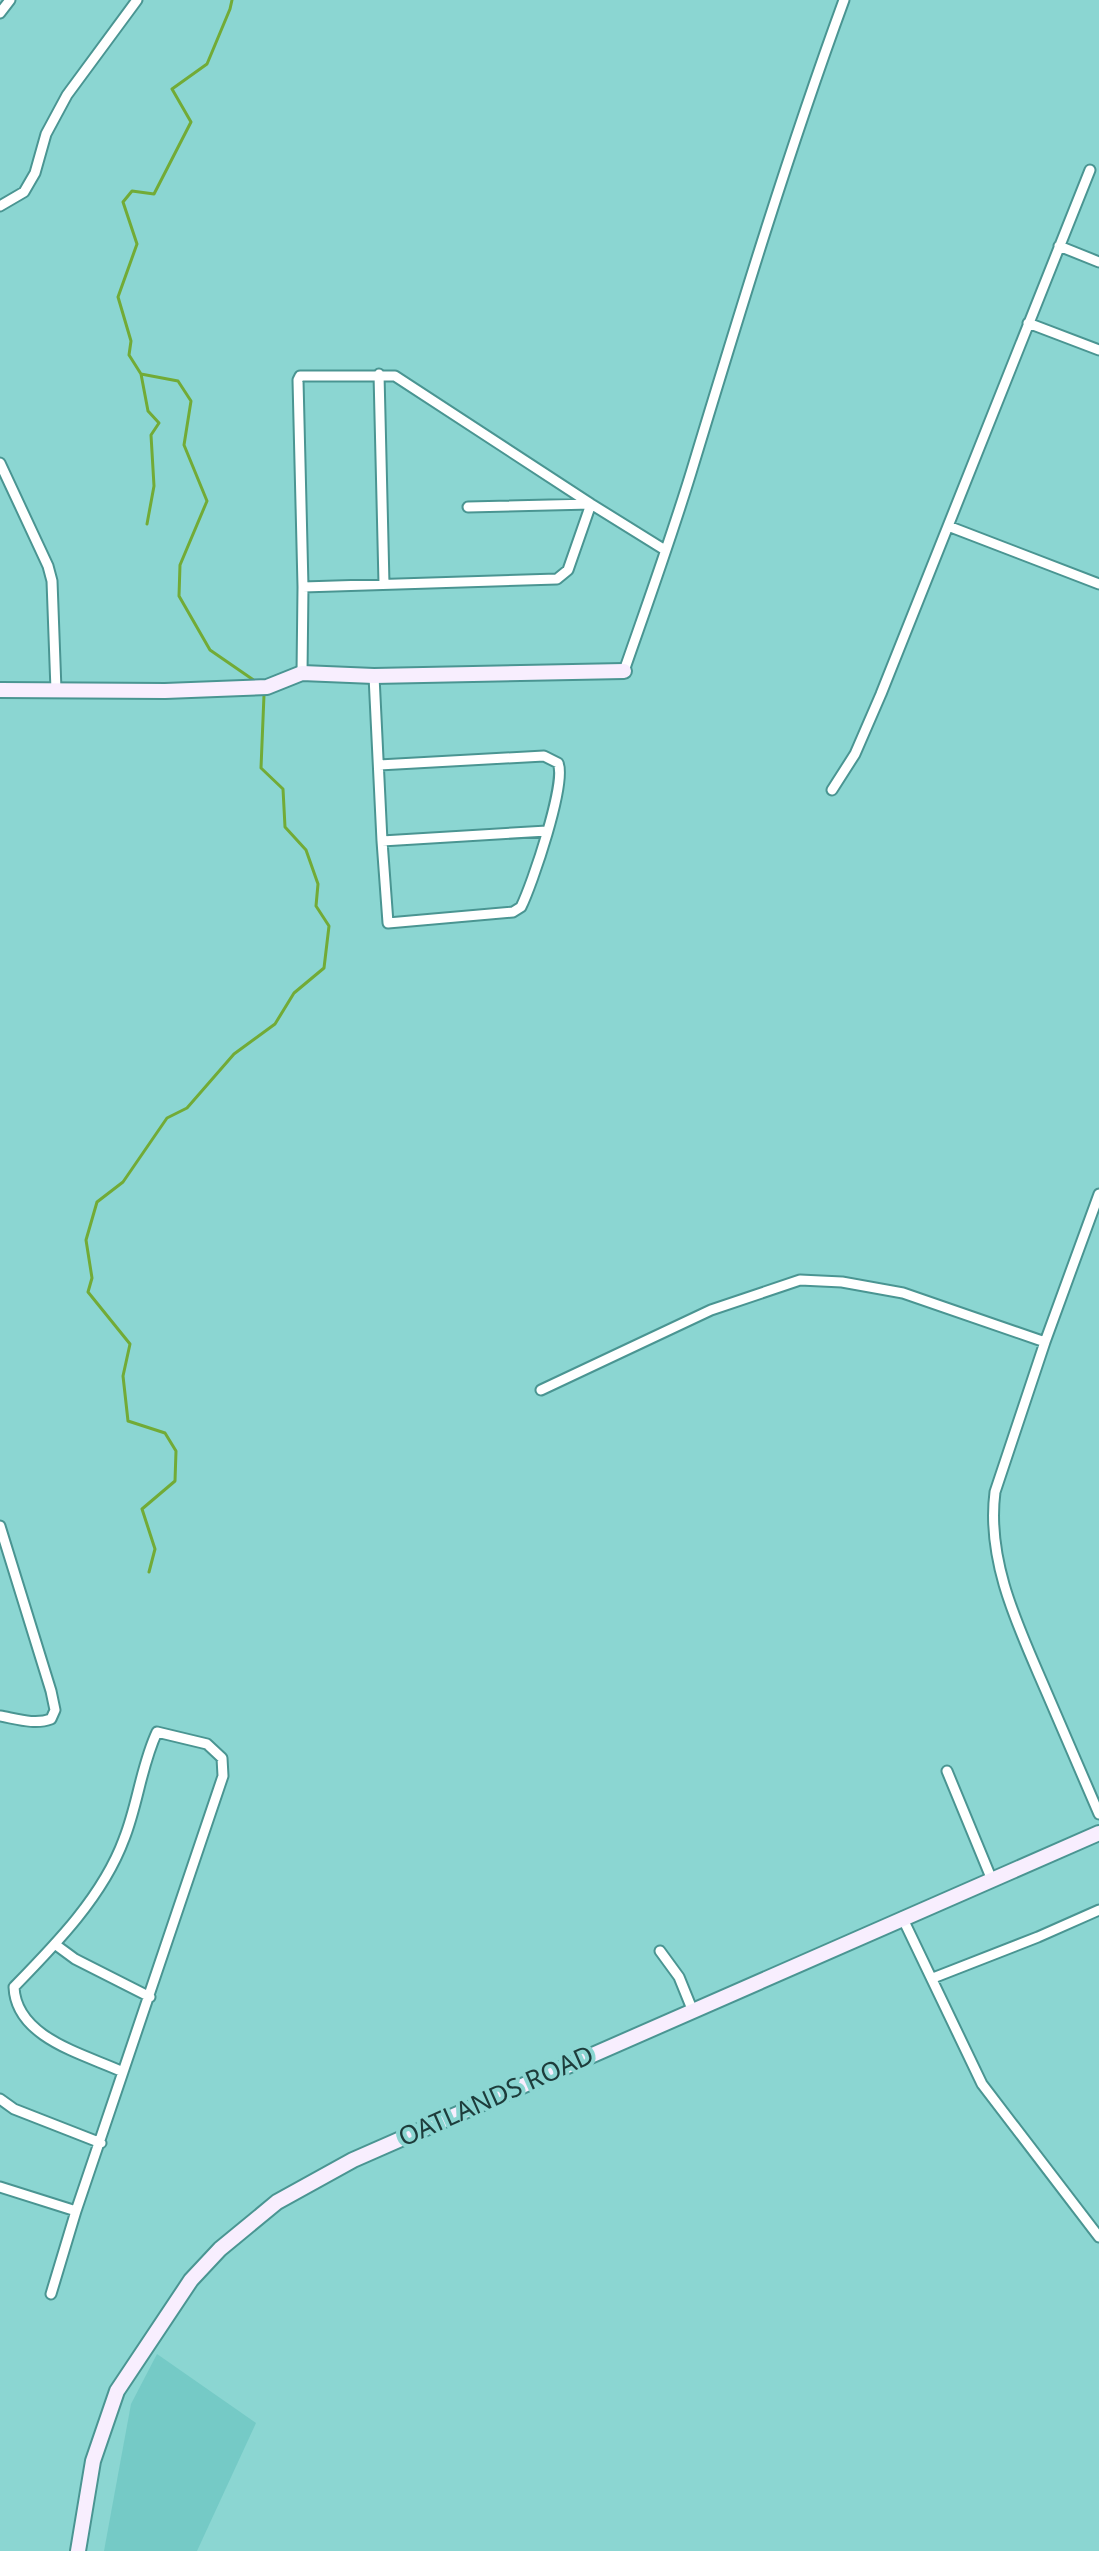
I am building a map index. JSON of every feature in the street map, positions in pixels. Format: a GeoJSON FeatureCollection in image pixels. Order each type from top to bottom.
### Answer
{"type":"FeatureCollection","features":[{"type":"Feature","properties":{"kind":"street"},"geometry":{"type":"LineString","coordinates":[[0,13],[10,0]]}},
{"type":"Feature","properties":{"kind":"street"},"geometry":{"type":"LineString","coordinates":[[0,206],[24,192],[35,173],[46,134],[67,95],[137,0]]}},
{"type":"Feature","properties":{"kind":"street"},"geometry":{"type":"LineString","coordinates":[[0,690],[165,691],[267,687],[302,673],[374,676],[624,671],[795,138],[844,0]]}},
{"type":"Feature","properties":{"kind":"street"},"geometry":{"type":"LineString","coordinates":[[832,790],[855,754],[1090,170]]}},
{"type":"Feature","properties":{"kind":"street"},"geometry":{"type":"LineString","coordinates":[[1059,246],[1099,262]]}},
{"type":"Feature","properties":{"kind":"street"},"geometry":{"type":"LineString","coordinates":[[1028,323],[1099,350]]}},
{"type":"Feature","properties":{"kind":"street"},"geometry":{"type":"LineString","coordinates":[[379,374],[384,584]]}},
{"type":"Feature","properties":{"kind":"street"},"geometry":{"type":"LineString","coordinates":[[302,673],[298,380],[302,375],[395,376],[665,550]]}},
{"type":"Feature","properties":{"kind":"street"},"geometry":{"type":"LineString","coordinates":[[0,463],[52,581],[56,690]]}},
{"type":"Feature","properties":{"kind":"street"},"geometry":{"type":"LineString","coordinates":[[468,507],[591,504]]}},
{"type":"Feature","properties":{"kind":"street"},"geometry":{"type":"LineString","coordinates":[[303,587],[557,579],[568,570],[591,504]]}},
{"type":"Feature","properties":{"kind":"street"},"geometry":{"type":"LineString","coordinates":[[948,526],[1099,584]]}},
{"type":"Feature","properties":{"kind":"street"},"geometry":{"type":"LineString","coordinates":[[374,676],[382,841],[388,923],[513,912],[521,907],[556,801],[561,769],[558,763],[550,757],[379,765]]}},
{"type":"Feature","properties":{"kind":"street"},"geometry":{"type":"LineString","coordinates":[[382,841],[547,831]]}},
{"type":"Feature","properties":{"kind":"street"},"geometry":{"type":"LineString","coordinates":[[1099,1194],[1045,1342],[995,1492],[993,1512],[999,1563],[1011,1609],[1099,1814]]}},
{"type":"Feature","properties":{"kind":"street"},"geometry":{"type":"LineString","coordinates":[[541,1390],[711,1310],[800,1280],[842,1282],[903,1293],[1045,1342]]}},
{"type":"Feature","properties":{"kind":"street"},"geometry":{"type":"LineString","coordinates":[[0,1526],[55,1710],[51,1719],[46,1721],[0,1716]]}},
{"type":"Feature","properties":{"kind":"street"},"geometry":{"type":"LineString","coordinates":[[51,2294],[76,2211],[101,2143],[223,1776],[222,1758],[207,1744],[157,1732],[147,1754],[124,1841],[93,1894],[56,1945],[14,1987],[16,2003],[30,2023],[45,2036],[123,2072]]}},
{"type":"Feature","properties":{"kind":"street"},"geometry":{"type":"LineString","coordinates":[[947,1771],[992,1880]]}},
{"type":"Feature","properties":{"kind":"street","name":"OATLANDS ROAD"},"geometry":{"type":"LineString","coordinates":[[78,2551],[93,2461],[117,2391],[191,2280],[220,2249],[277,2202],[329,2172],[692,2009],[1099,1833]]}},
{"type":"Feature","properties":{"kind":"street"},"geometry":{"type":"LineString","coordinates":[[933,1978],[1099,1910]]}},
{"type":"Feature","properties":{"kind":"street"},"geometry":{"type":"LineString","coordinates":[[902,1917],[982,2084],[1099,2237]]}},
{"type":"Feature","properties":{"kind":"street"},"geometry":{"type":"LineString","coordinates":[[56,1945],[75,1959],[150,1997]]}},
{"type":"Feature","properties":{"kind":"street"},"geometry":{"type":"LineString","coordinates":[[660,1951],[679,1977],[692,2009]]}},
{"type":"Feature","properties":{"kind":"street"},"geometry":{"type":"LineString","coordinates":[[0,2099],[14,2109],[101,2143]]}},
{"type":"Feature","properties":{"kind":"street"},"geometry":{"type":"LineString","coordinates":[[0,2187],[76,2211]]}},
{"type":"Feature","properties":{"kind":"shaded area"},"geometry":{"type":"Polygon","coordinates":[[[157,2354],[256,2423],[197,2551],[104,2551],[131,2404],[157,2354]]]}},
{"type":"Feature","properties":{"kind":"waterway"},"geometry":{"type":"LineString","coordinates":[[147,524],[154,486],[151,435],[159,423],[148,411],[141,374],[129,355],[131,341],[118,297],[137,244],[123,202],[132,191],[154,194],[191,122],[172,89],[207,64],[232,0]]}},
{"type":"Feature","properties":{"kind":"waterway"},"geometry":{"type":"LineString","coordinates":[[141,374],[178,381],[191,401],[184,445],[207,501],[180,565],[179,596],[210,650],[255,681]]}},
{"type":"Feature","properties":{"kind":"waterway"},"geometry":{"type":"LineString","coordinates":[[149,1572],[155,1549],[142,1509],[175,1481],[176,1451],[165,1433],[128,1421],[123,1376],[130,1344],[88,1292],[92,1278],[86,1240],[97,1202],[123,1182],[167,1118],[187,1108],[234,1054],[275,1024],[294,993],[324,968],[329,926],[316,906],[318,884],[306,850],[285,827],[283,789],[261,768],[264,695]]}}]}
